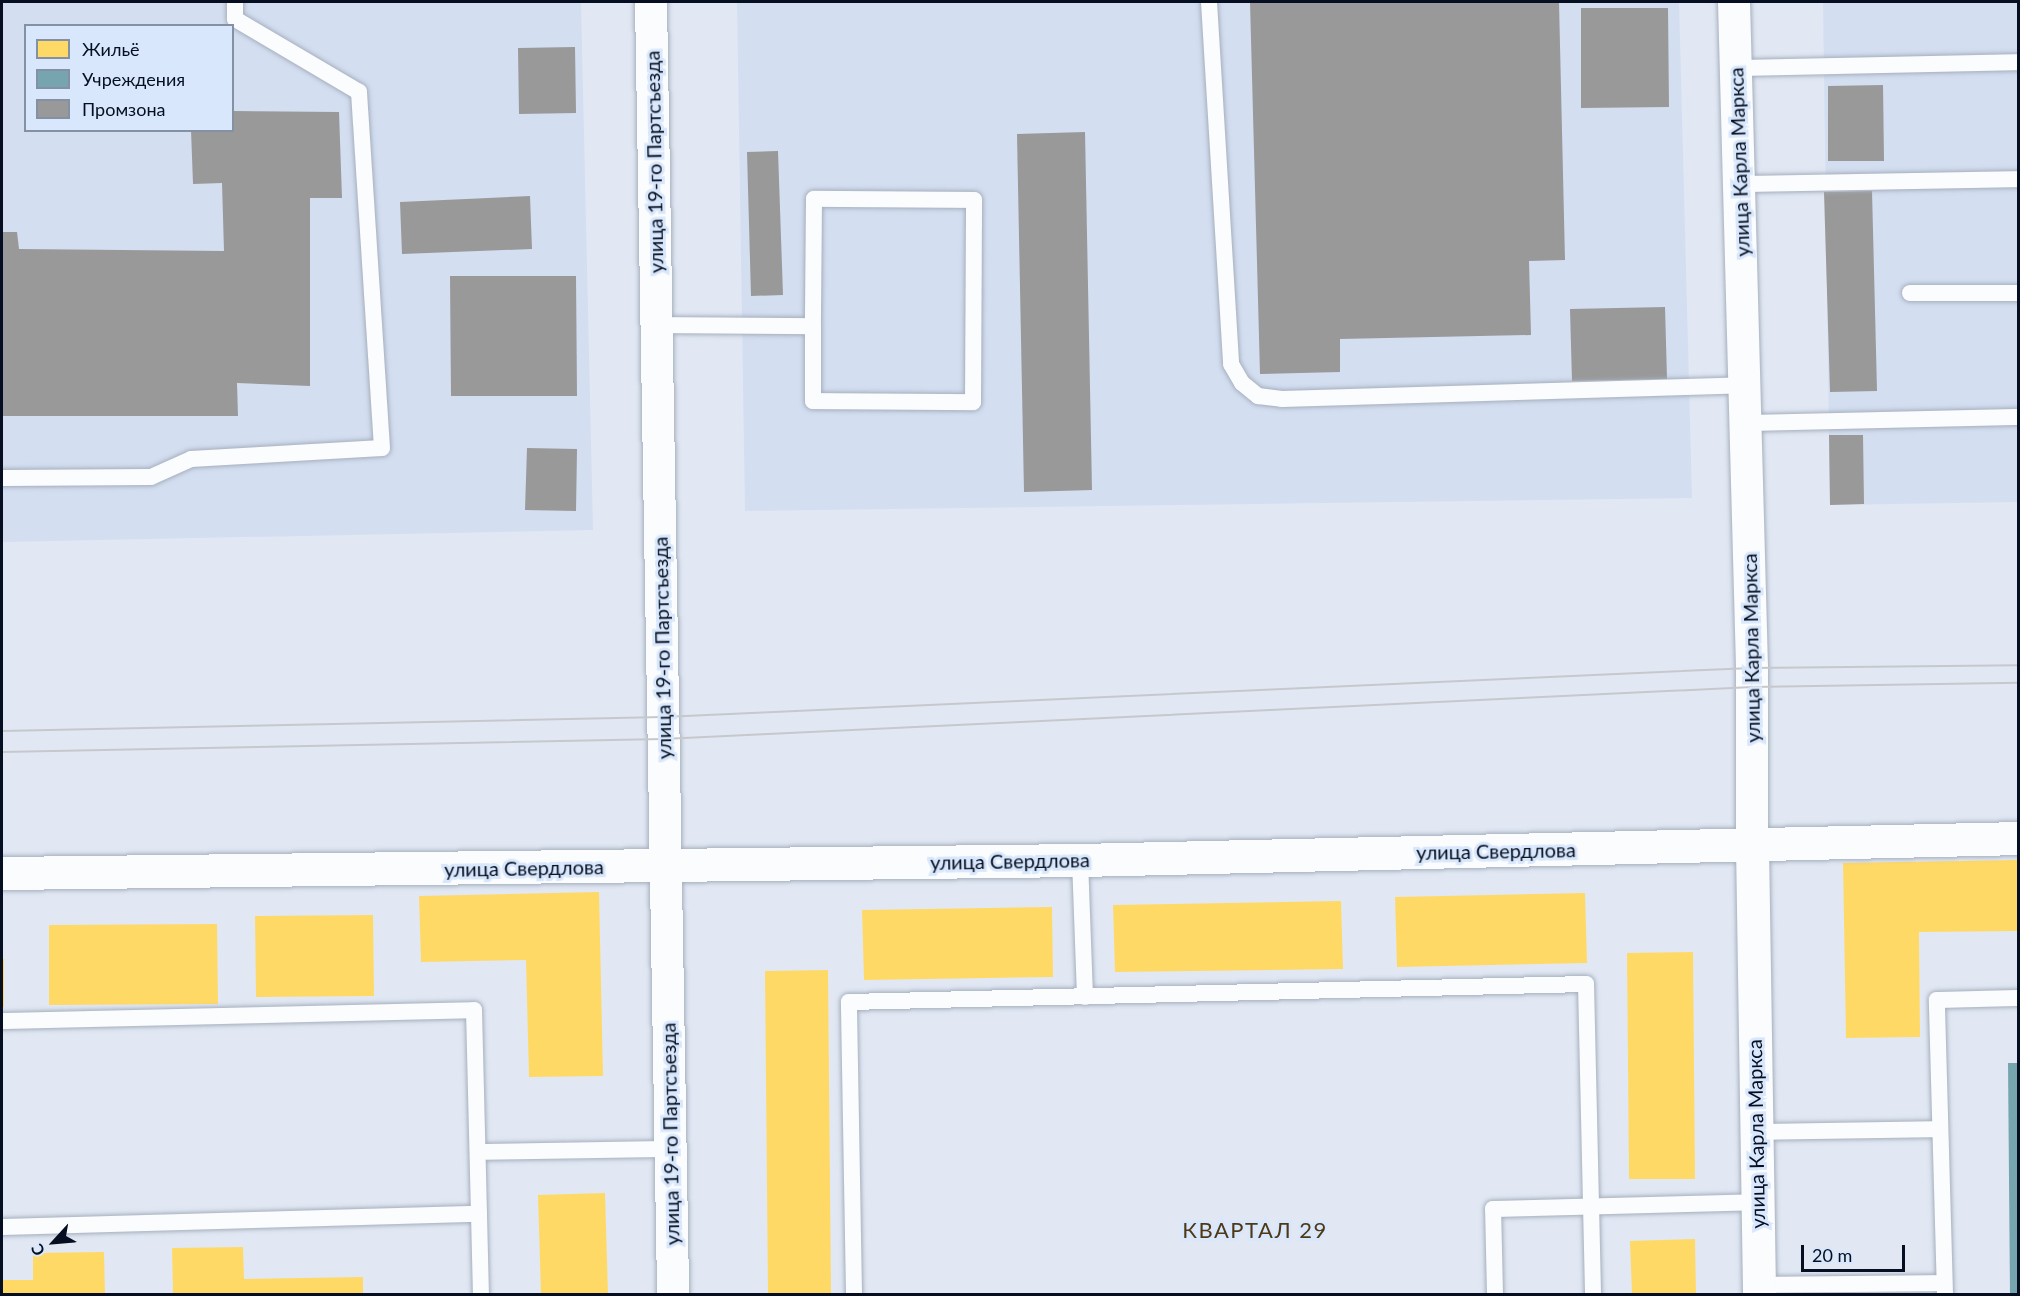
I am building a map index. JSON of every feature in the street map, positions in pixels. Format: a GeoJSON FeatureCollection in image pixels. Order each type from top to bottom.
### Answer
{"type":"FeatureCollection","features":[{"type":"Feature","properties":{"kind":"street","name":"улица 19-го Партсъезда"},"geometry":{"type":"LineString","coordinates":[[651,2],[673,1294]]}},
{"type":"Feature","properties":{"kind":"street","name":"улица Карла Маркса"},"geometry":{"type":"LineString","coordinates":[[1734,2],[1746,423],[1759,1290]]}},
{"type":"Feature","properties":{"kind":"street","name":"улица Свердлова"},"geometry":{"type":"LineString","coordinates":[[2,873],[1080,860],[2019,838]]}},
{"type":"Feature","properties":{"kind":"lane"},"geometry":{"type":"LineString","coordinates":[[2,478],[151,477],[191,459],[382,448],[359,92],[235,19],[235,2]]}},
{"type":"Feature","properties":{"kind":"lane"},"geometry":{"type":"LineString","coordinates":[[1209,2],[1231,364],[1242,382],[1258,396],[1282,399],[1745,385]]}},
{"type":"Feature","properties":{"kind":"lane"},"geometry":{"type":"LineString","coordinates":[[1736,68],[2019,62]]}},
{"type":"Feature","properties":{"kind":"lane"},"geometry":{"type":"LineString","coordinates":[[1740,184],[2019,180]]}},
{"type":"Feature","properties":{"kind":"lane"},"geometry":{"type":"LineString","coordinates":[[814,199],[974,200],[974,402],[813,401],[813,326],[814,199]]}},
{"type":"Feature","properties":{"kind":"lane"},"geometry":{"type":"LineString","coordinates":[[1910,293],[2019,293]]}},
{"type":"Feature","properties":{"kind":"lane"},"geometry":{"type":"LineString","coordinates":[[657,325],[813,326]]}},
{"type":"Feature","properties":{"kind":"lane"},"geometry":{"type":"LineString","coordinates":[[1746,423],[2019,417]]}},
{"type":"Feature","properties":{"kind":"lane"},"geometry":{"type":"LineString","coordinates":[[1080,860],[1085,997]]}},
{"type":"Feature","properties":{"kind":"lane"},"geometry":{"type":"LineString","coordinates":[[854,1294],[849,1002],[1586,984],[1593,1294]]}},
{"type":"Feature","properties":{"kind":"lane"},"geometry":{"type":"LineString","coordinates":[[1759,1290],[1945,1289],[1937,1000],[2019,998]]}},
{"type":"Feature","properties":{"kind":"lane"},"geometry":{"type":"LineString","coordinates":[[2,1021],[474,1010],[481,1294]]}},
{"type":"Feature","properties":{"kind":"lane"},"geometry":{"type":"LineString","coordinates":[[1755,1132],[1940,1129]]}},
{"type":"Feature","properties":{"kind":"lane"},"geometry":{"type":"LineString","coordinates":[[478,1152],[670,1149]]}},
{"type":"Feature","properties":{"kind":"lane"},"geometry":{"type":"LineString","coordinates":[[1495,1294],[1493,1209],[1756,1202]]}},
{"type":"Feature","properties":{"kind":"lane"},"geometry":{"type":"LineString","coordinates":[[2,1227],[479,1214]]}},
{"type":"Feature","properties":{"kind":"shaded area"},"geometry":{"type":"Polygon","coordinates":[[[2,2],[581,2],[593,530],[2,542],[2,2]]]}},
{"type":"Feature","properties":{"kind":"shaded area"},"geometry":{"type":"Polygon","coordinates":[[[737,2],[1679,2],[1692,498],[745,511],[737,2]]]}},
{"type":"Feature","properties":{"kind":"shaded area"},"geometry":{"type":"Polygon","coordinates":[[[1823,2],[2018,2],[2018,502],[1830,505],[1823,2]]]}},
{"type":"Feature","properties":{"kind":"building: Жильё"},"geometry":{"type":"Polygon","coordinates":[[[2018,860],[2018,931],[1919,932],[1920,1037],[1846,1038],[1843,863],[2018,860]]]}},
{"type":"Feature","properties":{"kind":"building: Жильё"},"geometry":{"type":"Polygon","coordinates":[[[599,892],[603,1076],[529,1077],[526,960],[421,962],[419,896],[599,892]]]}},
{"type":"Feature","properties":{"kind":"building: Жильё"},"geometry":{"type":"Polygon","coordinates":[[[1585,893],[1587,963],[1397,967],[1395,897],[1585,893]]]}},
{"type":"Feature","properties":{"kind":"building: Жильё"},"geometry":{"type":"Polygon","coordinates":[[[1341,901],[1343,969],[1115,972],[1113,905],[1341,901]]]}},
{"type":"Feature","properties":{"kind":"building: Жильё"},"geometry":{"type":"Polygon","coordinates":[[[1052,907],[1053,977],[864,980],[862,910],[1052,907]]]}},
{"type":"Feature","properties":{"kind":"building: Жильё"},"geometry":{"type":"Polygon","coordinates":[[[373,915],[374,996],[256,997],[255,916],[373,915]]]}},
{"type":"Feature","properties":{"kind":"building: Жильё"},"geometry":{"type":"Polygon","coordinates":[[[217,924],[218,1004],[49,1005],[49,925],[217,924]]]}},
{"type":"Feature","properties":{"kind":"building: Жильё"},"geometry":{"type":"Polygon","coordinates":[[[1693,952],[1695,1179],[1629,1179],[1627,953],[1693,952]]]}},
{"type":"Feature","properties":{"kind":"building: Жильё"},"geometry":{"type":"Polygon","coordinates":[[[2,959],[4,959],[4,1007],[2,1007],[2,959]]]}},
{"type":"Feature","properties":{"kind":"building: Жильё"},"geometry":{"type":"Polygon","coordinates":[[[828,970],[831,1294],[768,1294],[765,971],[828,970]]]}},
{"type":"Feature","properties":{"kind":"building: Жильё"},"geometry":{"type":"Polygon","coordinates":[[[605,1193],[608,1294],[541,1294],[538,1195],[605,1193]]]}},
{"type":"Feature","properties":{"kind":"building: Жильё"},"geometry":{"type":"Polygon","coordinates":[[[1695,1239],[1696,1294],[1632,1294],[1630,1241],[1695,1239]]]}},
{"type":"Feature","properties":{"kind":"building: Жильё"},"geometry":{"type":"Polygon","coordinates":[[[243,1247],[244,1279],[363,1277],[363,1294],[173,1294],[172,1248],[243,1247]]]}},
{"type":"Feature","properties":{"kind":"building: Жильё"},"geometry":{"type":"Polygon","coordinates":[[[104,1252],[105,1294],[2,1294],[2,1280],[33,1280],[33,1253],[104,1252]]]}},
{"type":"Feature","properties":{"kind":"building: Учреждения"},"geometry":{"type":"Polygon","coordinates":[[[2008,1063],[2018,1063],[2018,1294],[2010,1294],[2008,1063]]]}},
{"type":"Feature","properties":{"kind":"building: Промзона"},"geometry":{"type":"Polygon","coordinates":[[[1250,2],[1559,2],[1565,260],[1529,261],[1531,335],[1340,339],[1340,372],[1260,374],[1250,2]]]}},
{"type":"Feature","properties":{"kind":"building: Промзона"},"geometry":{"type":"Polygon","coordinates":[[[1581,8],[1668,8],[1669,107],[1581,108],[1581,8]]]}},
{"type":"Feature","properties":{"kind":"building: Промзона"},"geometry":{"type":"Polygon","coordinates":[[[575,47],[576,113],[519,114],[518,48],[575,47]]]}},
{"type":"Feature","properties":{"kind":"building: Промзона"},"geometry":{"type":"Polygon","coordinates":[[[1883,85],[1884,161],[1828,161],[1828,86],[1883,85]]]}},
{"type":"Feature","properties":{"kind":"building: Промзона"},"geometry":{"type":"Polygon","coordinates":[[[234,111],[339,112],[342,198],[310,198],[310,386],[237,383],[238,416],[2,416],[2,232],[17,232],[19,249],[224,251],[222,183],[193,184],[191,132],[234,132],[234,111]]]}},
{"type":"Feature","properties":{"kind":"building: Промзона"},"geometry":{"type":"Polygon","coordinates":[[[1085,132],[1092,490],[1024,492],[1017,134],[1085,132]]]}},
{"type":"Feature","properties":{"kind":"building: Промзона"},"geometry":{"type":"Polygon","coordinates":[[[778,151],[783,295],[751,296],[747,152],[778,151]]]}},
{"type":"Feature","properties":{"kind":"building: Промзона"},"geometry":{"type":"Polygon","coordinates":[[[1872,191],[1877,391],[1830,392],[1824,192],[1872,191]]]}},
{"type":"Feature","properties":{"kind":"building: Промзона"},"geometry":{"type":"Polygon","coordinates":[[[530,196],[532,249],[402,254],[400,202],[530,196]]]}},
{"type":"Feature","properties":{"kind":"building: Промзона"},"geometry":{"type":"Polygon","coordinates":[[[450,276],[576,276],[577,396],[451,396],[450,276]]]}},
{"type":"Feature","properties":{"kind":"building: Промзона"},"geometry":{"type":"Polygon","coordinates":[[[1665,307],[1667,379],[1572,381],[1570,309],[1665,307]]]}},
{"type":"Feature","properties":{"kind":"building: Промзона"},"geometry":{"type":"Polygon","coordinates":[[[1829,435],[1863,435],[1864,504],[1830,505],[1829,435]]]}},
{"type":"Feature","properties":{"kind":"building: Промзона"},"geometry":{"type":"Polygon","coordinates":[[[527,448],[577,449],[576,511],[525,510],[527,448]]]}},
{"type":"Feature","properties":{"kind":"tram line"},"geometry":{"type":"LineString","coordinates":[[2,731],[663,717],[1752,668],[2018,665]]}},
{"type":"Feature","properties":{"kind":"tram line"},"geometry":{"type":"LineString","coordinates":[[2,752],[663,739],[1752,687],[2018,683]]}},
{"type":"Feature","properties":{"kind":"district","name":"КВАРТАЛ 29"},"geometry":{"type":"Point","coordinates":[1255,1230]}}]}
